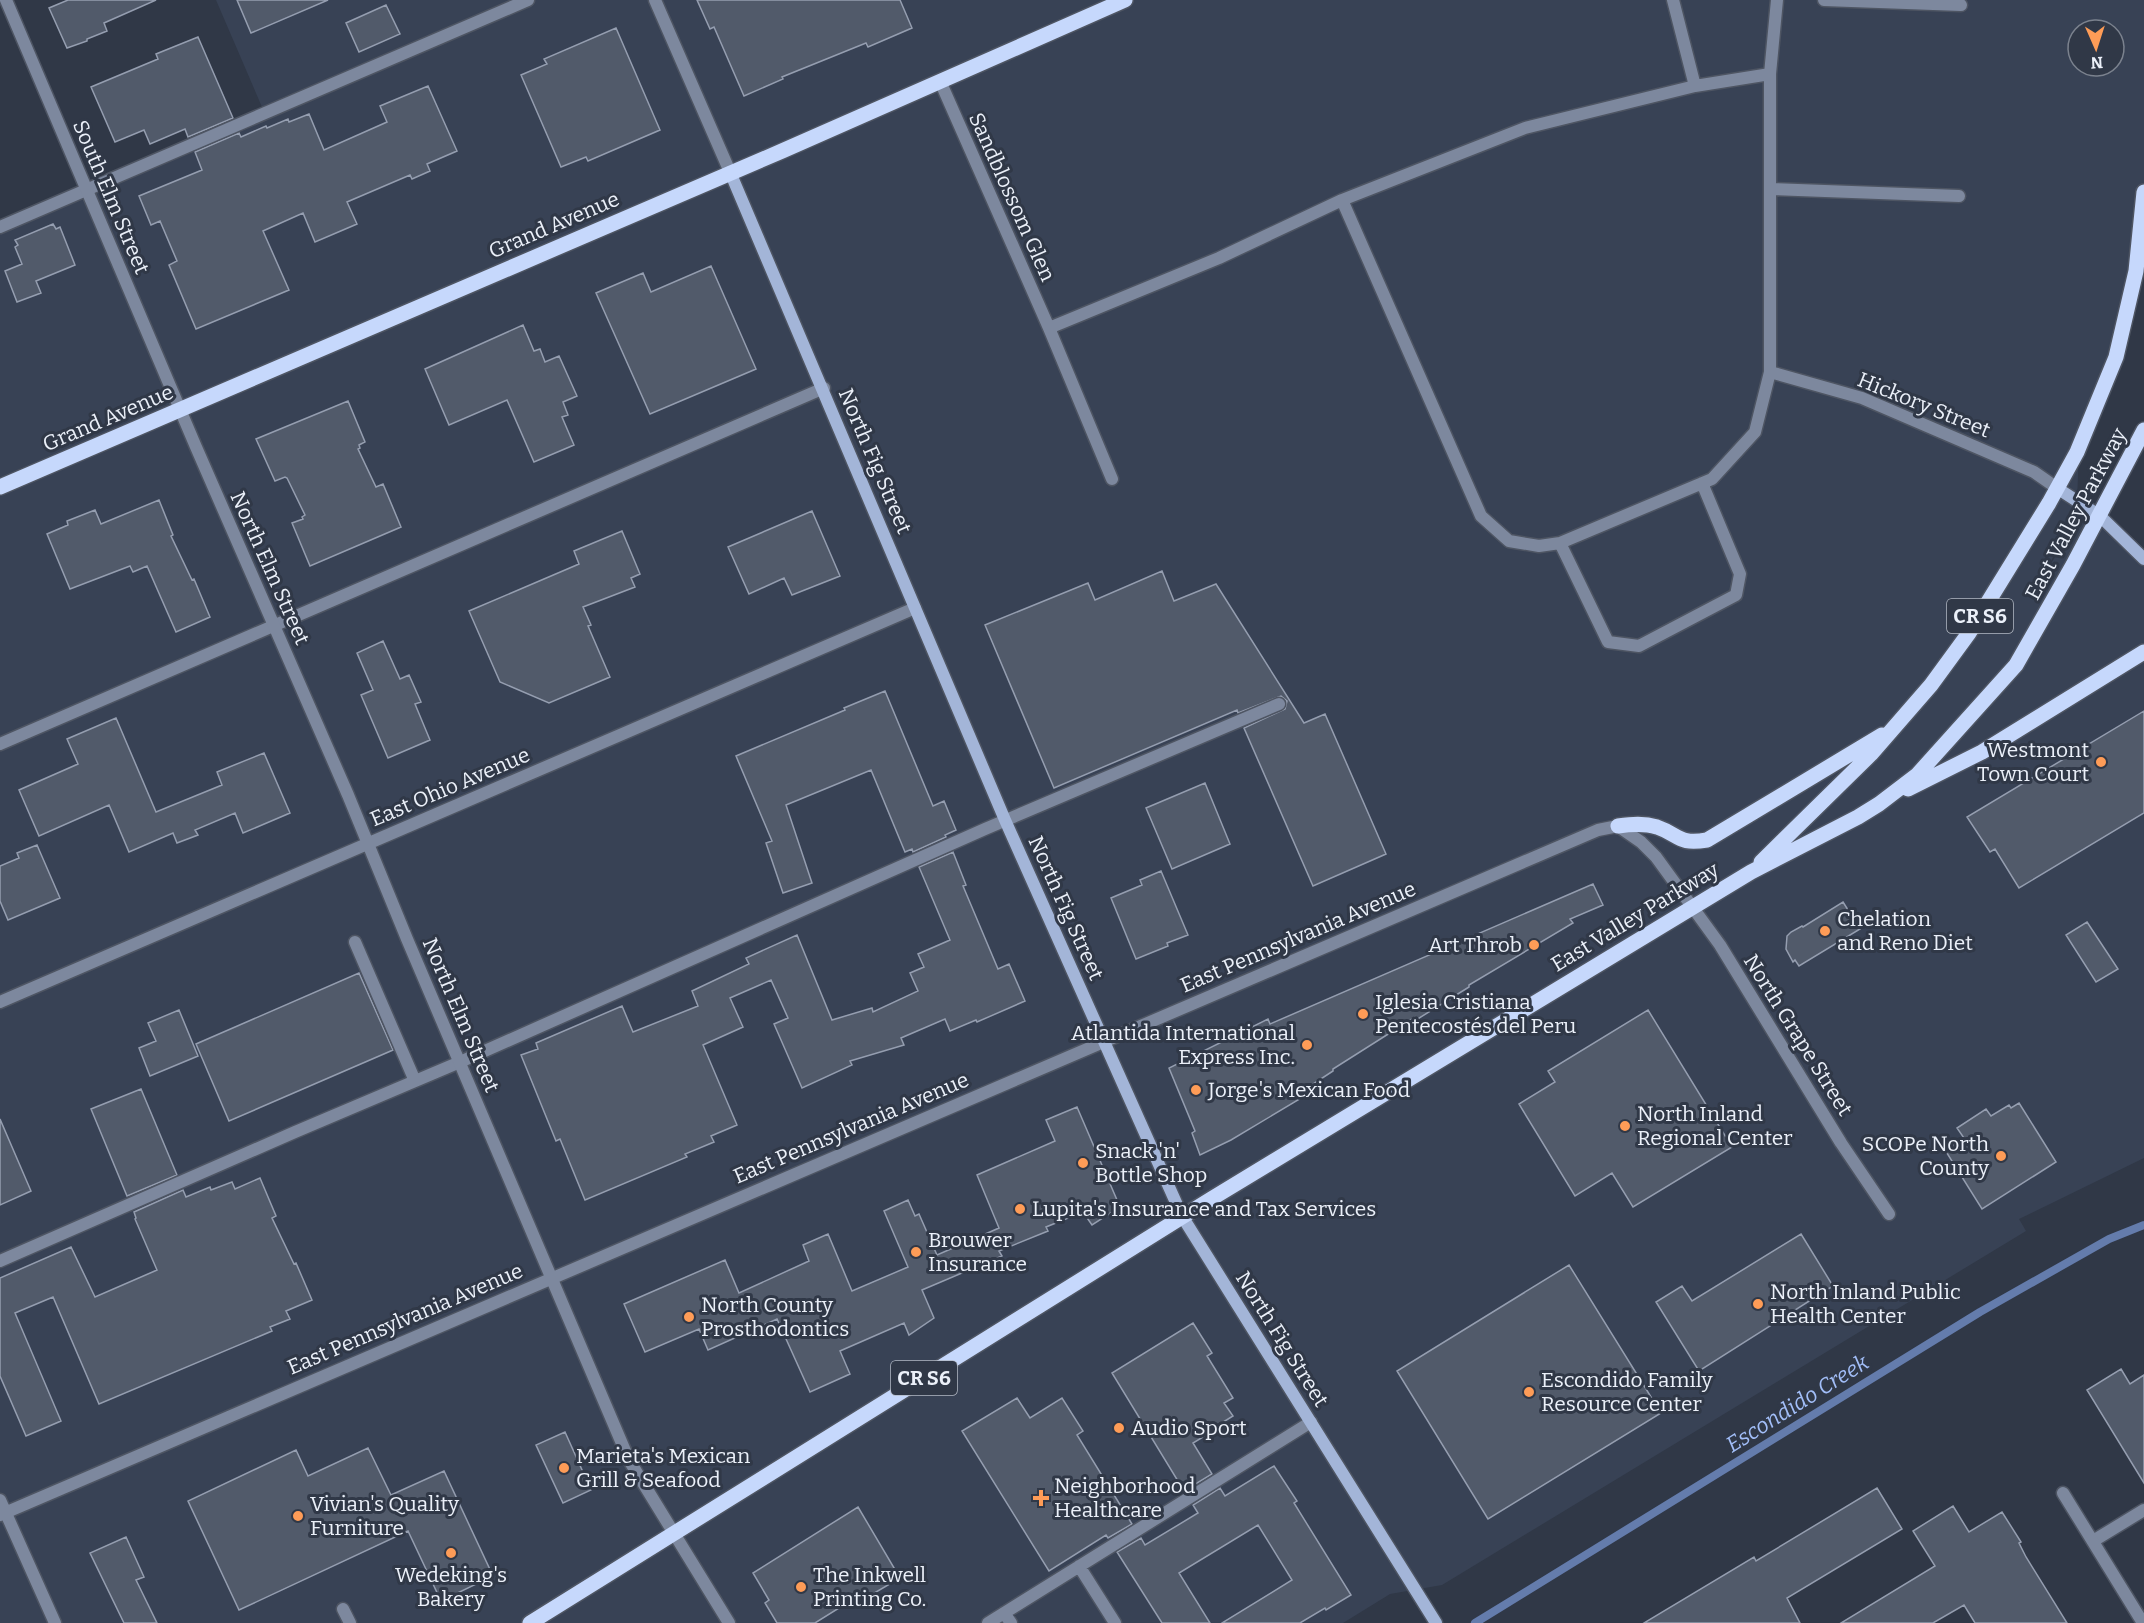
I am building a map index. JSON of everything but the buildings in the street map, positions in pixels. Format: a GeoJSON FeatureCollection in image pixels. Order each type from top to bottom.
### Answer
{"type":"FeatureCollection","features":[{"type":"Feature","properties":{"kind":"main road","name":"Grand Avenue"},"geometry":{"type":"LineString","coordinates":[[0,487],[1125,0]]}},
{"type":"Feature","properties":{"kind":"main road","name":"East Valley Parkway"},"geometry":{"type":"LineString","coordinates":[[1750,872],[1871,754],[1931,685],[1969,633],[2057,488],[2079,446],[2116,357],[2136,272],[2144,192]]}},
{"type":"Feature","properties":{"kind":"main road","name":"East Valley Parkway"},"geometry":{"type":"LineString","coordinates":[[530,1623],[1182,1216],[1750,872],[1858,818],[1879,804],[1917,775],[2016,664],[2062,587],[2144,430]]}},
{"type":"Feature","properties":{"kind":"main road"},"geometry":{"type":"LineString","coordinates":[[1879,804],[1982,752],[2144,652]]}},
{"type":"Feature","properties":{"kind":"main road"},"geometry":{"type":"LineString","coordinates":[[1618,826],[1637,824],[1658,828],[1687,842],[1707,840],[1899,723]]}},
{"type":"Feature","properties":{"kind":"street","name":"South Elm Street"},"geometry":{"type":"LineString","coordinates":[[6,0],[181,409]]}},
{"type":"Feature","properties":{"kind":"street"},"geometry":{"type":"LineString","coordinates":[[0,227],[528,0]]}},
{"type":"Feature","properties":{"kind":"street"},"geometry":{"type":"LineString","coordinates":[[655,0],[730,172]]}},
{"type":"Feature","properties":{"kind":"street"},"geometry":{"type":"LineString","coordinates":[[1673,0],[1695,86]]}},
{"type":"Feature","properties":{"kind":"street"},"geometry":{"type":"LineString","coordinates":[[1342,200],[1481,516],[1509,541],[1539,546],[1560,543],[1712,479],[1755,432],[1770,372],[1770,74],[1777,0]]}},
{"type":"Feature","properties":{"kind":"street"},"geometry":{"type":"LineString","coordinates":[[1824,0],[1960,5]]}},
{"type":"Feature","properties":{"kind":"street"},"geometry":{"type":"LineString","coordinates":[[1049,328],[1219,258],[1342,200],[1525,128],[1695,86],[1770,74]]}},
{"type":"Feature","properties":{"kind":"street","name":"Sandblossom Glen"},"geometry":{"type":"LineString","coordinates":[[940,81],[1049,328],[1112,479]]}},
{"type":"Feature","properties":{"kind":"street","name":"North Fig Street"},"geometry":{"type":"LineString","coordinates":[[730,172],[824,388],[1005,820],[1182,1216],[1436,1623]]}},
{"type":"Feature","properties":{"kind":"street"},"geometry":{"type":"LineString","coordinates":[[1770,189],[1959,196]]}},
{"type":"Feature","properties":{"kind":"street","name":"Hickory Street"},"geometry":{"type":"LineString","coordinates":[[1770,372],[1862,398],[2034,472],[2057,488]]}},
{"type":"Feature","properties":{"kind":"street"},"geometry":{"type":"LineString","coordinates":[[0,744],[824,388]]}},
{"type":"Feature","properties":{"kind":"street","name":"North Elm Street"},"geometry":{"type":"LineString","coordinates":[[181,409],[368,843],[628,1460],[729,1623]]}},
{"type":"Feature","properties":{"kind":"street"},"geometry":{"type":"LineString","coordinates":[[1560,543],[1608,642],[1639,646],[1736,596],[1740,574],[1702,483]]}},
{"type":"Feature","properties":{"kind":"street"},"geometry":{"type":"LineString","coordinates":[[2057,488],[2100,516],[2144,559]]}},
{"type":"Feature","properties":{"kind":"street","name":"East Ohio Avenue"},"geometry":{"type":"LineString","coordinates":[[0,1002],[915,608]]}},
{"type":"Feature","properties":{"kind":"street"},"geometry":{"type":"LineString","coordinates":[[0,1261],[460,1062],[1005,820],[1279,704]]}},
{"type":"Feature","properties":{"kind":"street"},"geometry":{"type":"LineString","coordinates":[[1618,826],[1656,857],[1692,907]]}},
{"type":"Feature","properties":{"kind":"street","name":"East Pennsylvania Avenue"},"geometry":{"type":"LineString","coordinates":[[3,1514],[1598,830],[1618,826]]}},
{"type":"Feature","properties":{"kind":"street","name":"North Grape Street"},"geometry":{"type":"LineString","coordinates":[[1692,907],[1720,945],[1841,1143],[1889,1215]]}},
{"type":"Feature","properties":{"kind":"street"},"geometry":{"type":"LineString","coordinates":[[355,942],[415,1081]]}},
{"type":"Feature","properties":{"kind":"street"},"geometry":{"type":"LineString","coordinates":[[987,1623],[1008,1618],[1079,1566],[1311,1422]]}},
{"type":"Feature","properties":{"kind":"street"},"geometry":{"type":"LineString","coordinates":[[2063,1493],[2143,1623]]}},
{"type":"Feature","properties":{"kind":"street"},"geometry":{"type":"LineString","coordinates":[[0,1500],[3,1514],[55,1623]]}},
{"type":"Feature","properties":{"kind":"street"},"geometry":{"type":"LineString","coordinates":[[2093,1541],[2144,1510]]}},
{"type":"Feature","properties":{"kind":"street"},"geometry":{"type":"LineString","coordinates":[[1079,1566],[1115,1623]]}},
{"type":"Feature","properties":{"kind":"street"},"geometry":{"type":"LineString","coordinates":[[343,1610],[350,1623]]}},
{"type":"Feature","properties":{"kind":"shaded area"},"geometry":{"type":"Polygon","coordinates":[[[216,0],[2144,0],[2144,192],[2136,271],[2079,446],[2077,504],[2048,568],[2087,508],[2144,559],[2144,1158],[2019,1219],[2026,1231],[1442,1585],[1390,1594],[1343,1623],[0,1623],[0,227],[265,114],[216,0]]]}},
{"type":"Feature","properties":{"kind":"waterway","name":"Escondido Creek"},"geometry":{"type":"LineString","coordinates":[[1475,1623],[1980,1312],[2109,1239],[2144,1225]]}},
{"type":"Feature","properties":{"kind":"place","name":"Westmont Town Court"},"geometry":{"type":"Point","coordinates":[2101,762]}},
{"type":"Feature","properties":{"kind":"place","name":"Chelation and Reno Diet"},"geometry":{"type":"Point","coordinates":[1825,931]}},
{"type":"Feature","properties":{"kind":"place","name":"Art Throb"},"geometry":{"type":"Point","coordinates":[1534,945]}},
{"type":"Feature","properties":{"kind":"place","name":"Iglesia Cristiana Pentecostés del Peru"},"geometry":{"type":"Point","coordinates":[1363,1014]}},
{"type":"Feature","properties":{"kind":"place","name":"Atlantida International Express Inc."},"geometry":{"type":"Point","coordinates":[1307,1045]}},
{"type":"Feature","properties":{"kind":"place","name":"Jorge's Mexican Food"},"geometry":{"type":"Point","coordinates":[1196,1090]}},
{"type":"Feature","properties":{"kind":"place","name":"North Inland Regional Center"},"geometry":{"type":"Point","coordinates":[1625,1126]}},
{"type":"Feature","properties":{"kind":"place","name":"SCOPe North County"},"geometry":{"type":"Point","coordinates":[2001,1156]}},
{"type":"Feature","properties":{"kind":"place","name":"Snack 'n' Bottle Shop"},"geometry":{"type":"Point","coordinates":[1083,1163]}},
{"type":"Feature","properties":{"kind":"place","name":"Lupita's Insurance and Tax Services"},"geometry":{"type":"Point","coordinates":[1020,1209]}},
{"type":"Feature","properties":{"kind":"place","name":"Brouwer Insurance"},"geometry":{"type":"Point","coordinates":[916,1252]}},
{"type":"Feature","properties":{"kind":"place","name":"North Inland Public Health Center"},"geometry":{"type":"Point","coordinates":[1758,1304]}},
{"type":"Feature","properties":{"kind":"place","name":"North County Prosthodontics"},"geometry":{"type":"Point","coordinates":[689,1317]}},
{"type":"Feature","properties":{"kind":"place","name":"Escondido Family Resource Center"},"geometry":{"type":"Point","coordinates":[1529,1392]}},
{"type":"Feature","properties":{"kind":"place","name":"Audio Sport"},"geometry":{"type":"Point","coordinates":[1119,1428]}},
{"type":"Feature","properties":{"kind":"place","name":"Marieta's Mexican Grill & Seafood"},"geometry":{"type":"Point","coordinates":[564,1468]}},
{"type":"Feature","properties":{"kind":"place","name":"Neighborhood Healthcare"},"geometry":{"type":"Point","coordinates":[1041,1498]}},
{"type":"Feature","properties":{"kind":"place","name":"Vivian's Quality Furniture"},"geometry":{"type":"Point","coordinates":[298,1516]}},
{"type":"Feature","properties":{"kind":"place","name":"Wedeking's Bakery"},"geometry":{"type":"Point","coordinates":[451,1553]}},
{"type":"Feature","properties":{"kind":"place","name":"The Inkwell Printing Co."},"geometry":{"type":"Point","coordinates":[801,1587]}}]}
